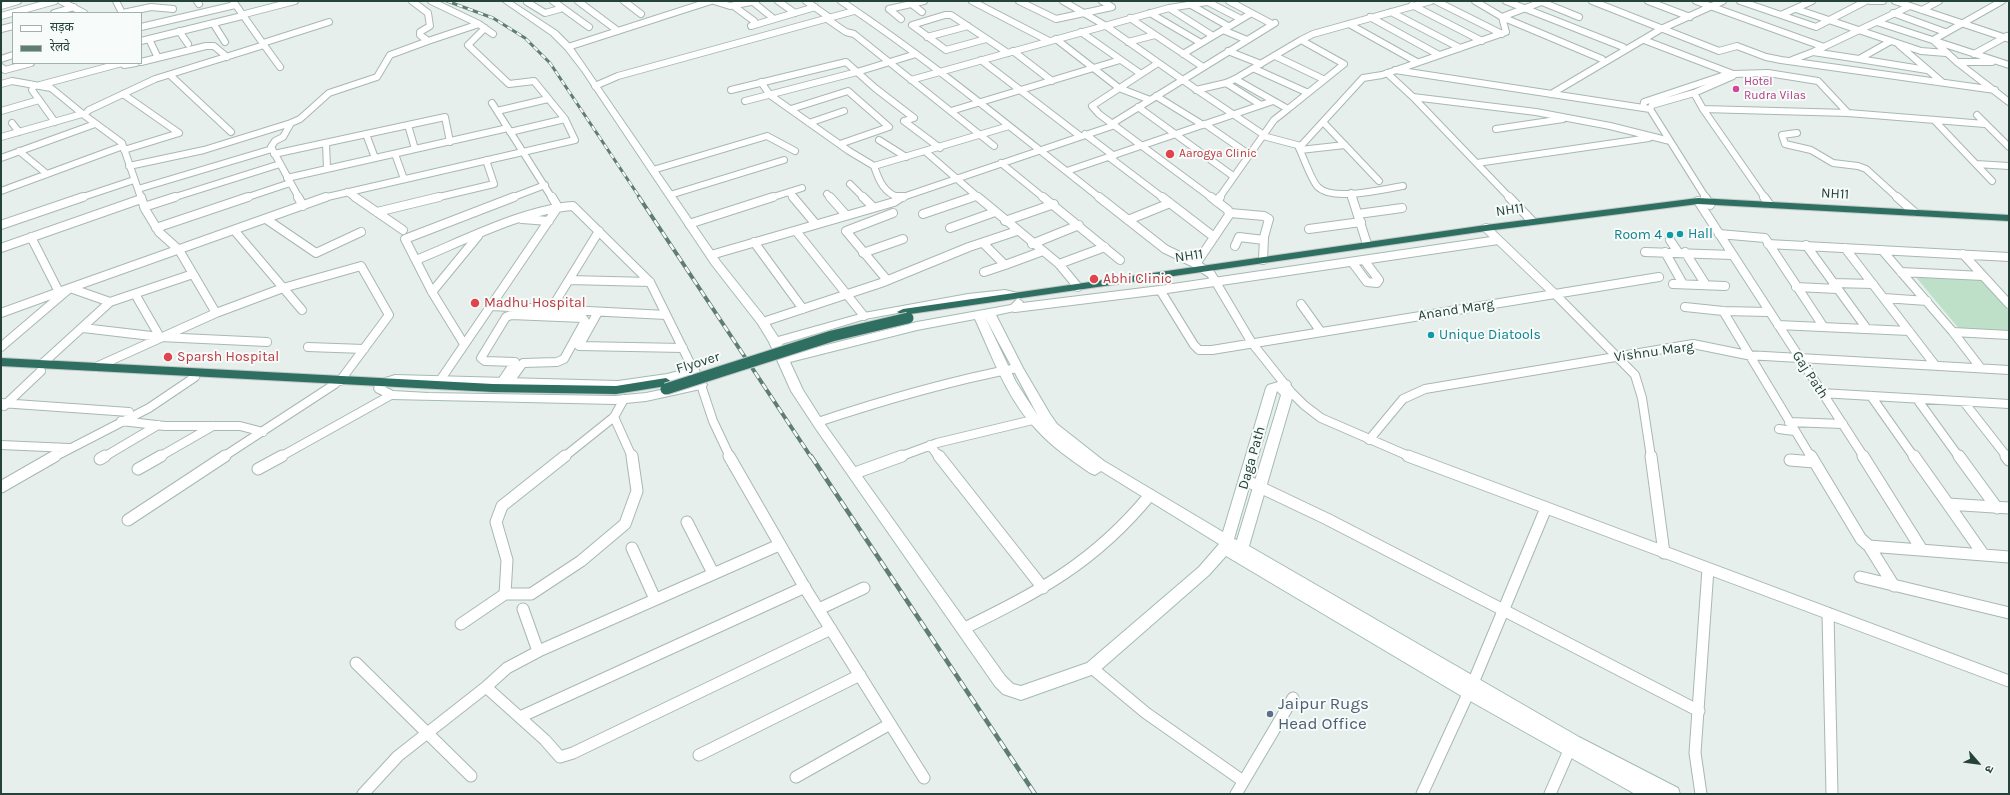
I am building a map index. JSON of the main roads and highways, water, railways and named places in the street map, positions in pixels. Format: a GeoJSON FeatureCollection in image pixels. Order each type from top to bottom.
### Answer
{"type":"FeatureCollection","features":[{"type":"Feature","properties":{"kind":"highway","name":"NH11"},"geometry":{"type":"LineString","coordinates":[[1017,302],[1078,286],[1206,272],[1263,260],[1367,244],[1488,230],[1532,221],[1704,203],[1769,204],[2009,218]]}},
{"type":"Feature","properties":{"kind":"highway"},"geometry":{"type":"LineString","coordinates":[[1017,302],[1488,230],[1704,203],[2009,223]]}},
{"type":"Feature","properties":{"kind":"highway","name":"Flyover"},"geometry":{"type":"LineString","coordinates":[[338,383],[380,386],[441,386],[559,396],[615,396],[666,389],[832,336],[906,315],[1017,302]]}},
{"type":"Feature","properties":{"kind":"highway"},"geometry":{"type":"LineString","coordinates":[[1,362],[41,368],[195,377],[338,383]]}},
{"type":"Feature","properties":{"kind":"highway"},"geometry":{"type":"LineString","coordinates":[[1,369],[96,367],[338,383]]}},
{"type":"Feature","properties":{"kind":"railway"},"geometry":{"type":"LineString","coordinates":[[447,1],[493,18],[525,38],[550,63],[640,198]]}},
{"type":"Feature","properties":{"kind":"railway"},"geometry":{"type":"LineString","coordinates":[[639,197],[811,457]]}},
{"type":"Feature","properties":{"kind":"railway"},"geometry":{"type":"LineString","coordinates":[[811,456],[1035,794]]}},
{"type":"Feature","properties":{"kind":"place","name":"Hotel Rudra Vilas"},"geometry":{"type":"Point","coordinates":[1736,89]}},
{"type":"Feature","properties":{"kind":"place","name":"Aarogya Clinic"},"geometry":{"type":"Point","coordinates":[1170,154]}},
{"type":"Feature","properties":{"kind":"place","name":"Hall"},"geometry":{"type":"Point","coordinates":[1680,234]}},
{"type":"Feature","properties":{"kind":"place","name":"Room 4"},"geometry":{"type":"Point","coordinates":[1670,235]}},
{"type":"Feature","properties":{"kind":"place","name":"Abhi Clinic"},"geometry":{"type":"Point","coordinates":[1094,279]}},
{"type":"Feature","properties":{"kind":"place","name":"Madhu Hospital"},"geometry":{"type":"Point","coordinates":[475,303]}},
{"type":"Feature","properties":{"kind":"place","name":"Unique Diatools"},"geometry":{"type":"Point","coordinates":[1431,335]}},
{"type":"Feature","properties":{"kind":"place","name":"Sparsh Hospital"},"geometry":{"type":"Point","coordinates":[168,357]}},
{"type":"Feature","properties":{"kind":"place","name":"Jaipur Rugs Head Office"},"geometry":{"type":"Point","coordinates":[1270,714]}}]}
